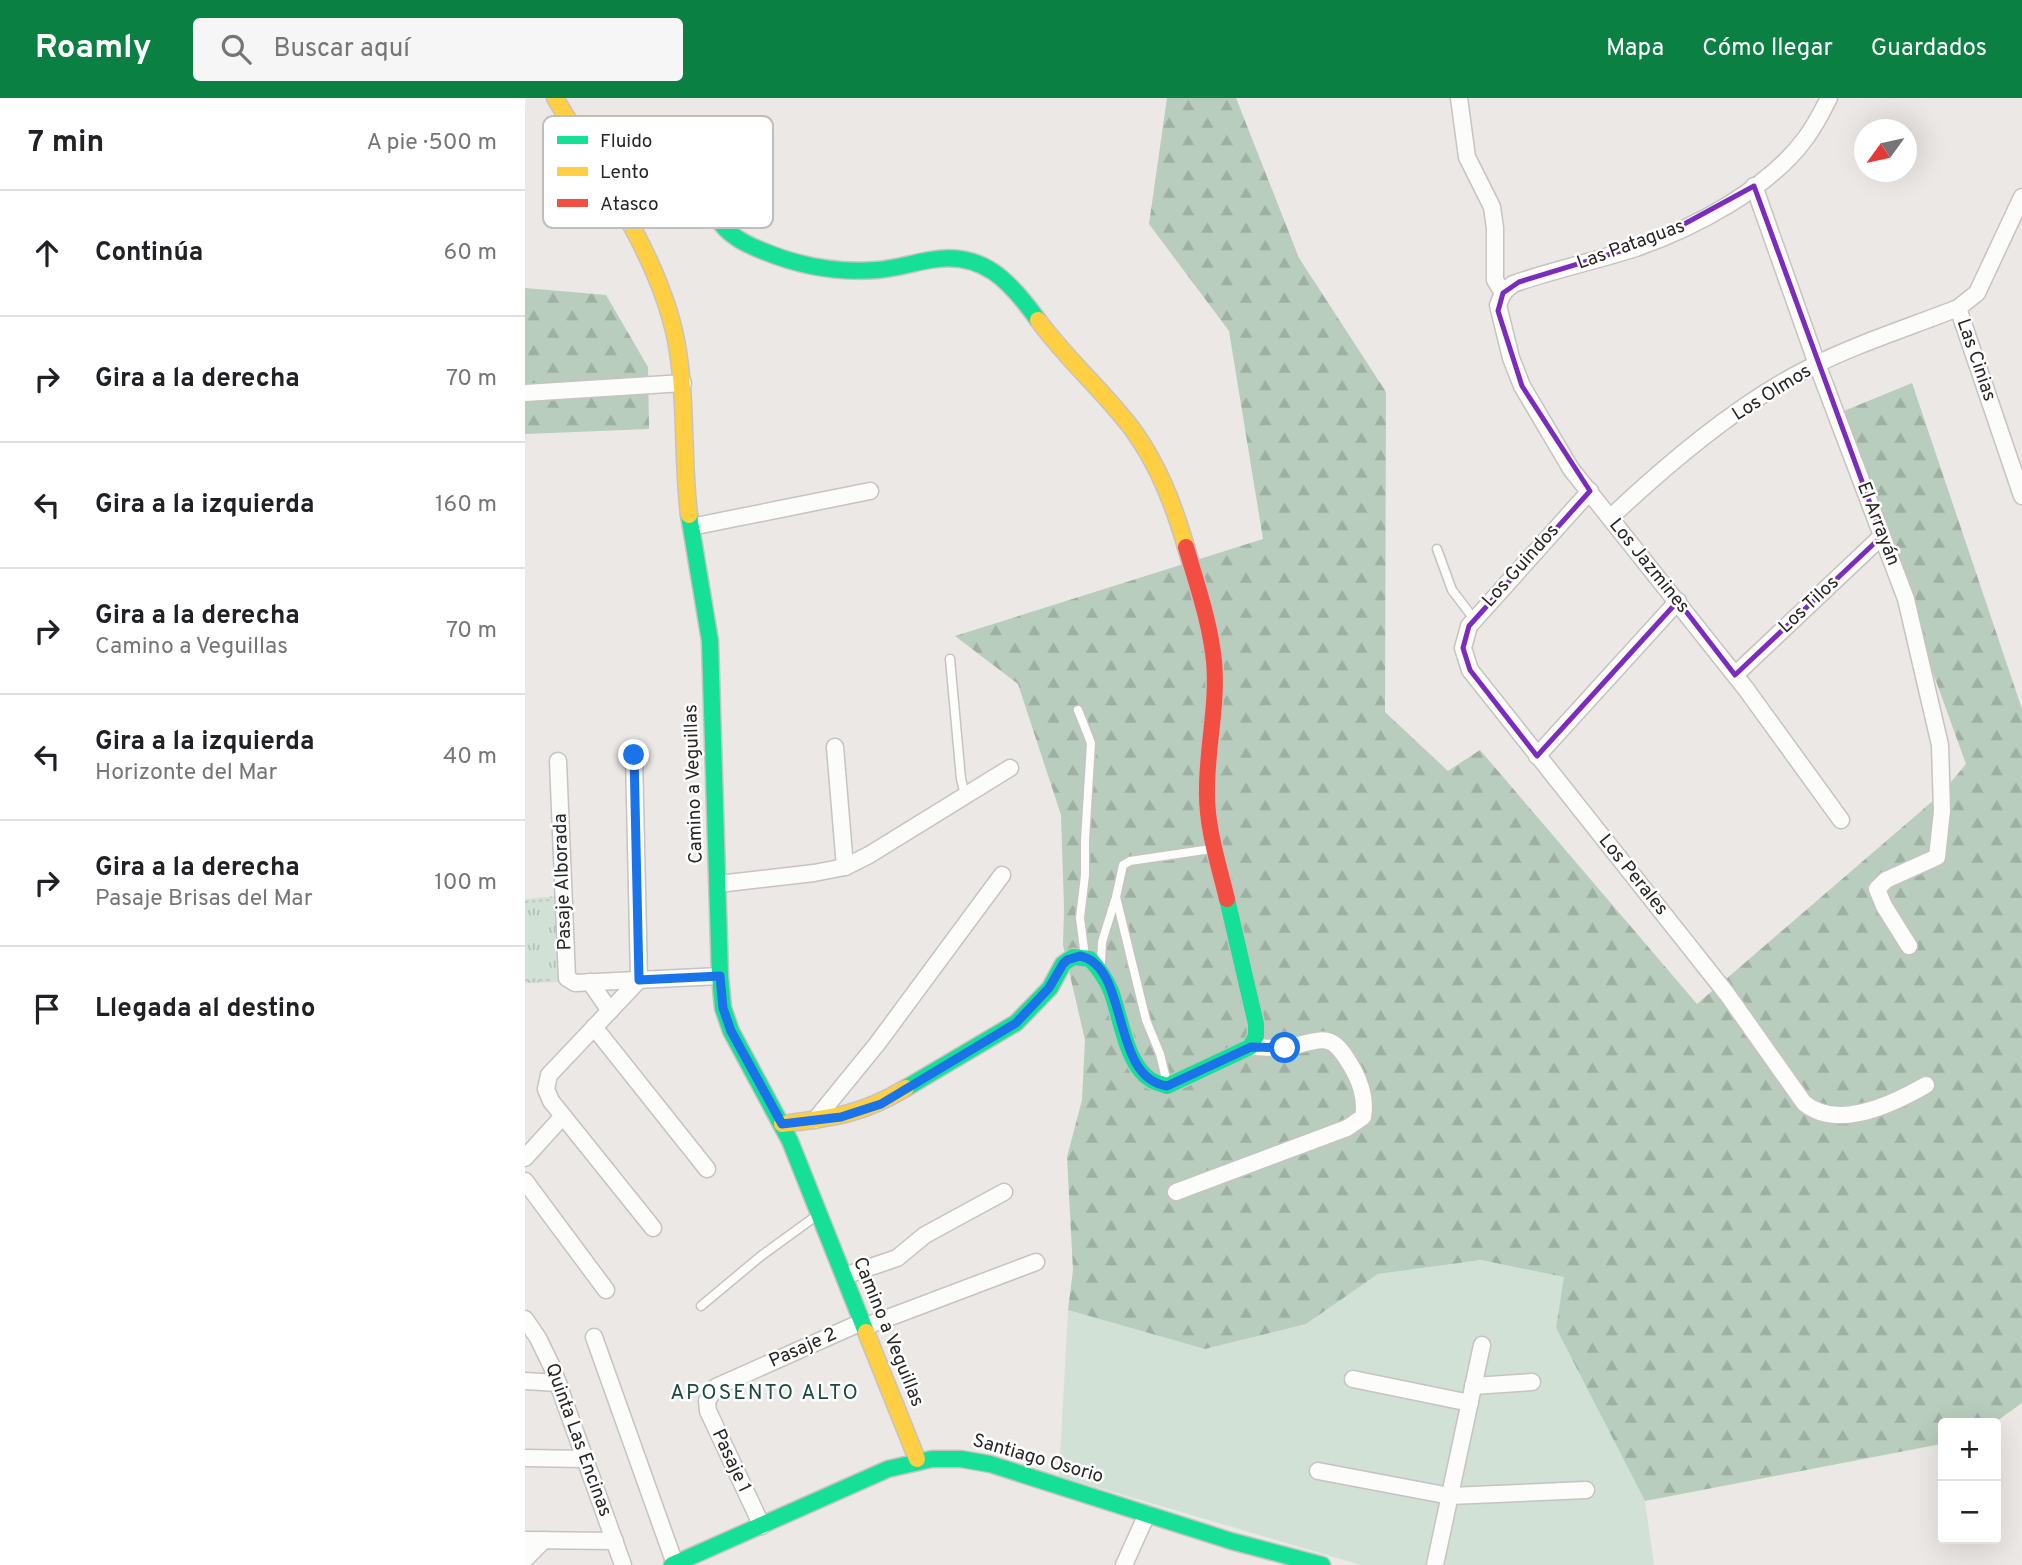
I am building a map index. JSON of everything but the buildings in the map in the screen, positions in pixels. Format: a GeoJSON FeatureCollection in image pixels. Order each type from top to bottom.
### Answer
{"type":"FeatureCollection","features":[{"type":"Feature","properties":{"kind":"street","name":"Camino a Veguillas"},"geometry":{"type":"LineString","coordinates":[[555,98],[566,116]]}},
{"type":"Feature","properties":{"kind":"street","name":"Los Jazmines"},"geometry":{"type":"LineString","coordinates":[[1459,98],[1467,157],[1492,207],[1495,228],[1495,280],[1503,293],[1498,312],[1522,386],[1571,469],[1678,601],[1842,820]]}},
{"type":"Feature","properties":{"kind":"street"},"geometry":{"type":"LineString","coordinates":[[1754,186],[1779,167],[1804,141],[1829,98]]}},
{"type":"Feature","properties":{"kind":"street","name":"Las Pataguas"},"geometry":{"type":"LineString","coordinates":[[1503,293],[1519,282],[1653,241],[1697,222],[1754,186]]}},
{"type":"Feature","properties":{"kind":"street","name":"El Arrayán"},"geometry":{"type":"LineString","coordinates":[[1754,186],[1906,599],[1936,727],[1942,763],[1941,838],[1937,857],[1886,880],[1879,884],[1877,890],[1909,947]]}},
{"type":"Feature","properties":{"kind":"street","name":"Las Cinias"},"geometry":{"type":"LineString","coordinates":[[2022,197],[1977,293],[1958,308],[2022,496]]}},
{"type":"Feature","properties":{"kind":"street","name":"Camino a Veguillas"},"geometry":{"type":"LineString","coordinates":[[630,228],[662,293],[676,339],[683,383],[688,501],[710,641],[723,1008],[731,1031],[782,1124],[917,1460]]}},
{"type":"Feature","properties":{"kind":"street"},"geometry":{"type":"LineString","coordinates":[[726,228],[741,241],[762,251],[802,264],[859,271],[893,268],[934,258],[956,257],[982,265],[1010,284],[1058,347],[1125,420],[1154,462],[1171,498],[1208,620],[1215,685],[1206,793],[1214,848],[1256,1024],[1256,1036],[1251,1047]]}},
{"type":"Feature","properties":{"kind":"street","name":"Los Olmos"},"geometry":{"type":"LineString","coordinates":[[1610,518],[1693,445],[1765,394],[1817,363],[1958,308]]}},
{"type":"Feature","properties":{"kind":"street"},"geometry":{"type":"LineString","coordinates":[[525,393],[683,383]]}},
{"type":"Feature","properties":{"kind":"street","name":"Los Guindos"},"geometry":{"type":"LineString","coordinates":[[1463,648],[1466,633],[1473,620],[1590,491]]}},
{"type":"Feature","properties":{"kind":"street"},"geometry":{"type":"LineString","coordinates":[[691,527],[870,492]]}},
{"type":"Feature","properties":{"kind":"street","name":"Los Tilos"},"geometry":{"type":"LineString","coordinates":[[1735,675],[1882,536]]}},
{"type":"Feature","properties":{"kind":"street"},"geometry":{"type":"LineString","coordinates":[[1537,756],[1678,601]]}},
{"type":"Feature","properties":{"kind":"street","name":"Los Perales"},"geometry":{"type":"LineString","coordinates":[[1463,648],[1466,663],[1477,682],[1720,985],[1804,1103],[1819,1113],[1844,1114],[1888,1104],[1926,1085]]}},
{"type":"Feature","properties":{"kind":"street"},"geometry":{"type":"LineString","coordinates":[[835,747],[845,867]]}},
{"type":"Feature","properties":{"kind":"street"},"geometry":{"type":"LineString","coordinates":[[634,755],[639,980],[547,1079],[547,1095],[653,1228]]}},
{"type":"Feature","properties":{"kind":"street","name":"Pasaje Alborada"},"geometry":{"type":"LineString","coordinates":[[558,761],[566,975],[572,982],[590,982]]}},
{"type":"Feature","properties":{"kind":"street"},"geometry":{"type":"LineString","coordinates":[[718,884],[845,867],[1010,768]]}},
{"type":"Feature","properties":{"kind":"street"},"geometry":{"type":"LineString","coordinates":[[815,1120],[877,1044],[1002,875]]}},
{"type":"Feature","properties":{"kind":"street"},"geometry":{"type":"LineString","coordinates":[[782,1124],[841,1117],[871,1108],[1003,1033],[1028,1012],[1049,988],[1063,964],[1073,957],[1085,957],[1094,962],[1100,970],[1114,998],[1121,1025],[1138,1068],[1153,1082],[1167,1086],[1251,1047],[1285,1048],[1313,1039],[1332,1041],[1342,1049],[1366,1102],[1363,1118],[1347,1128],[1176,1192]]}},
{"type":"Feature","properties":{"kind":"street"},"geometry":{"type":"LineString","coordinates":[[590,982],[720,976]]}},
{"type":"Feature","properties":{"kind":"street"},"geometry":{"type":"LineString","coordinates":[[590,982],[610,1011]]}},
{"type":"Feature","properties":{"kind":"street"},"geometry":{"type":"LineString","coordinates":[[594,1027],[707,1169]]}},
{"type":"Feature","properties":{"kind":"street"},"geometry":{"type":"LineString","coordinates":[[525,1158],[563,1116]]}},
{"type":"Feature","properties":{"kind":"street"},"geometry":{"type":"LineString","coordinates":[[525,1181],[607,1290]]}},
{"type":"Feature","properties":{"kind":"street"},"geometry":{"type":"LineString","coordinates":[[844,1276],[897,1258],[925,1235],[1004,1192]]}},
{"type":"Feature","properties":{"kind":"street","name":"Pasaje 2"},"geometry":{"type":"LineString","coordinates":[[708,1396],[716,1387],[863,1325],[1036,1262]]}},
{"type":"Feature","properties":{"kind":"street","name":"Quinta Las Encinas"},"geometry":{"type":"LineString","coordinates":[[525,1319],[545,1352],[558,1383],[623,1565]]}},
{"type":"Feature","properties":{"kind":"street"},"geometry":{"type":"LineString","coordinates":[[594,1337],[673,1564]]}},
{"type":"Feature","properties":{"kind":"street"},"geometry":{"type":"LineString","coordinates":[[1435,1565],[1482,1345]]}},
{"type":"Feature","properties":{"kind":"street"},"geometry":{"type":"LineString","coordinates":[[1353,1379],[1470,1403]]}},
{"type":"Feature","properties":{"kind":"street"},"geometry":{"type":"LineString","coordinates":[[525,1381],[558,1383]]}},
{"type":"Feature","properties":{"kind":"street"},"geometry":{"type":"LineString","coordinates":[[1473,1386],[1532,1382]]}},
{"type":"Feature","properties":{"kind":"street","name":"Pasaje 1"},"geometry":{"type":"LineString","coordinates":[[708,1396],[708,1411],[762,1526]]}},
{"type":"Feature","properties":{"kind":"street","name":"Santiago Osorio"},"geometry":{"type":"LineString","coordinates":[[673,1564],[871,1476],[917,1460],[943,1457],[981,1461],[1005,1467],[1265,1551],[1322,1565]]}},
{"type":"Feature","properties":{"kind":"street"},"geometry":{"type":"LineString","coordinates":[[525,1458],[585,1459]]}},
{"type":"Feature","properties":{"kind":"street"},"geometry":{"type":"LineString","coordinates":[[1318,1471],[1450,1496],[1586,1490]]}},
{"type":"Feature","properties":{"kind":"street"},"geometry":{"type":"LineString","coordinates":[[1124,1565],[1147,1514]]}},
{"type":"Feature","properties":{"kind":"street"},"geometry":{"type":"LineString","coordinates":[[525,1539],[615,1541]]}},
{"type":"Feature","properties":{"kind":"street"},"geometry":{"type":"LineString","coordinates":[[525,1559],[544,1540]]}},
{"type":"Feature","properties":{"kind":"lane"},"geometry":{"type":"LineString","coordinates":[[1437,550],[1452,590],[1473,620]]}},
{"type":"Feature","properties":{"kind":"lane"},"geometry":{"type":"LineString","coordinates":[[950,659],[961,779],[965,795]]}},
{"type":"Feature","properties":{"kind":"lane"},"geometry":{"type":"LineString","coordinates":[[1078,710],[1091,743],[1085,875],[1080,918],[1085,957]]}},
{"type":"Feature","properties":{"kind":"lane"},"geometry":{"type":"LineString","coordinates":[[1100,970],[1102,942],[1123,866],[1130,861],[1214,848]]}},
{"type":"Feature","properties":{"kind":"lane"},"geometry":{"type":"LineString","coordinates":[[1116,897],[1146,1020],[1160,1054],[1167,1086]]}},
{"type":"Feature","properties":{"kind":"lane"},"geometry":{"type":"LineString","coordinates":[[701,1306],[761,1256],[819,1214]]}},
{"type":"Feature","properties":{"kind":"path"},"geometry":{"type":"LineString","coordinates":[[525,902],[553,900]]}},
{"type":"Feature","properties":{"kind":"highlighted area"},"geometry":{"type":"Polygon","coordinates":[[[1754,186],[1882,536],[1735,675],[1678,601],[1537,756],[1470,670],[1463,648],[1469,626],[1590,491],[1522,386],[1498,311],[1503,293],[1519,282],[1653,241],[1754,186]]]}},
{"type":"Feature","properties":{"kind":"green space"},"geometry":{"type":"Polygon","coordinates":[[[1167,98],[1236,98],[1299,258],[1386,392],[1385,712],[1448,771],[1480,750],[1697,1004],[1942,793],[1966,764],[1839,413],[1912,383],[2022,709],[2022,1403],[2001,1418],[1938,1418],[1938,1445],[1645,1501],[1556,1328],[1564,1277],[1481,1260],[1378,1274],[1306,1324],[1205,1349],[1068,1310],[1073,1270],[1067,1157],[1082,1100],[1085,1040],[1063,945],[1061,815],[1018,684],[955,636],[1263,539],[1229,331],[1149,224],[1167,98]]]}},
{"type":"Feature","properties":{"kind":"green space"},"geometry":{"type":"Polygon","coordinates":[[[525,288],[606,295],[648,367],[649,429],[525,434],[525,288]]]}},
{"type":"Feature","properties":{"kind":"green space"},"geometry":{"type":"Polygon","coordinates":[[[557,896],[562,982],[525,983],[525,899],[557,896]]]}},
{"type":"Feature","properties":{"kind":"green space"},"geometry":{"type":"Polygon","coordinates":[[[1481,1260],[1565,1277],[1556,1328],[1645,1501],[1654,1565],[1361,1565],[1059,1476],[1068,1310],[1206,1349],[1306,1324],[1378,1274],[1481,1260]]]}},
{"type":"Feature","properties":{"kind":"traffic: fast"},"geometry":{"type":"LineString","coordinates":[[725,228],[746,244],[791,261],[819,267],[862,271],[948,258],[980,264],[1005,281],[1038,320]]}},
{"type":"Feature","properties":{"kind":"traffic: fast"},"geometry":{"type":"LineString","coordinates":[[689,515],[710,641],[723,1008],[731,1031],[790,1141],[866,1332]]}},
{"type":"Feature","properties":{"kind":"traffic: fast"},"geometry":{"type":"LineString","coordinates":[[906,1088],[1016,1023],[1050,988],[1063,964],[1073,957],[1090,959],[1102,974],[1111,991],[1130,1052],[1143,1073],[1153,1081],[1167,1086],[1250,1047],[1256,1036],[1256,1024],[1227,899]]}},
{"type":"Feature","properties":{"kind":"traffic: fast"},"geometry":{"type":"LineString","coordinates":[[672,1565],[888,1469],[932,1459],[961,1459],[990,1464],[1231,1541],[1322,1565]]}},
{"type":"Feature","properties":{"kind":"traffic: slow"},"geometry":{"type":"LineString","coordinates":[[555,98],[566,116]]}},
{"type":"Feature","properties":{"kind":"traffic: slow"},"geometry":{"type":"LineString","coordinates":[[633,228],[668,308],[676,340],[682,384],[689,515]]}},
{"type":"Feature","properties":{"kind":"traffic: slow"},"geometry":{"type":"LineString","coordinates":[[1038,320],[1133,430],[1165,487],[1186,547]]}},
{"type":"Feature","properties":{"kind":"traffic: slow"},"geometry":{"type":"LineString","coordinates":[[782,1124],[860,1110],[906,1088]]}},
{"type":"Feature","properties":{"kind":"traffic: slow"},"geometry":{"type":"LineString","coordinates":[[866,1332],[917,1459]]}},
{"type":"Feature","properties":{"kind":"traffic: jam"},"geometry":{"type":"LineString","coordinates":[[1186,547],[1206,618],[1214,661],[1215,693],[1207,773],[1207,803],[1213,844],[1227,899]]}},
{"type":"Feature","properties":{"kind":"district","name":"APOSENTO ALTO"},"geometry":{"type":"Point","coordinates":[765,1393]}},
{"type":"Feature","properties":{"kind":"route"},"geometry":{"type":"LineString","coordinates":[[634,755],[639,980],[720,976],[726,1020],[782,1124],[841,1117],[881,1104],[1003,1033],[1028,1012],[1049,988],[1063,964],[1073,957],[1090,959],[1104,976],[1138,1068],[1153,1082],[1167,1086],[1251,1047],[1285,1048]]}}]}
